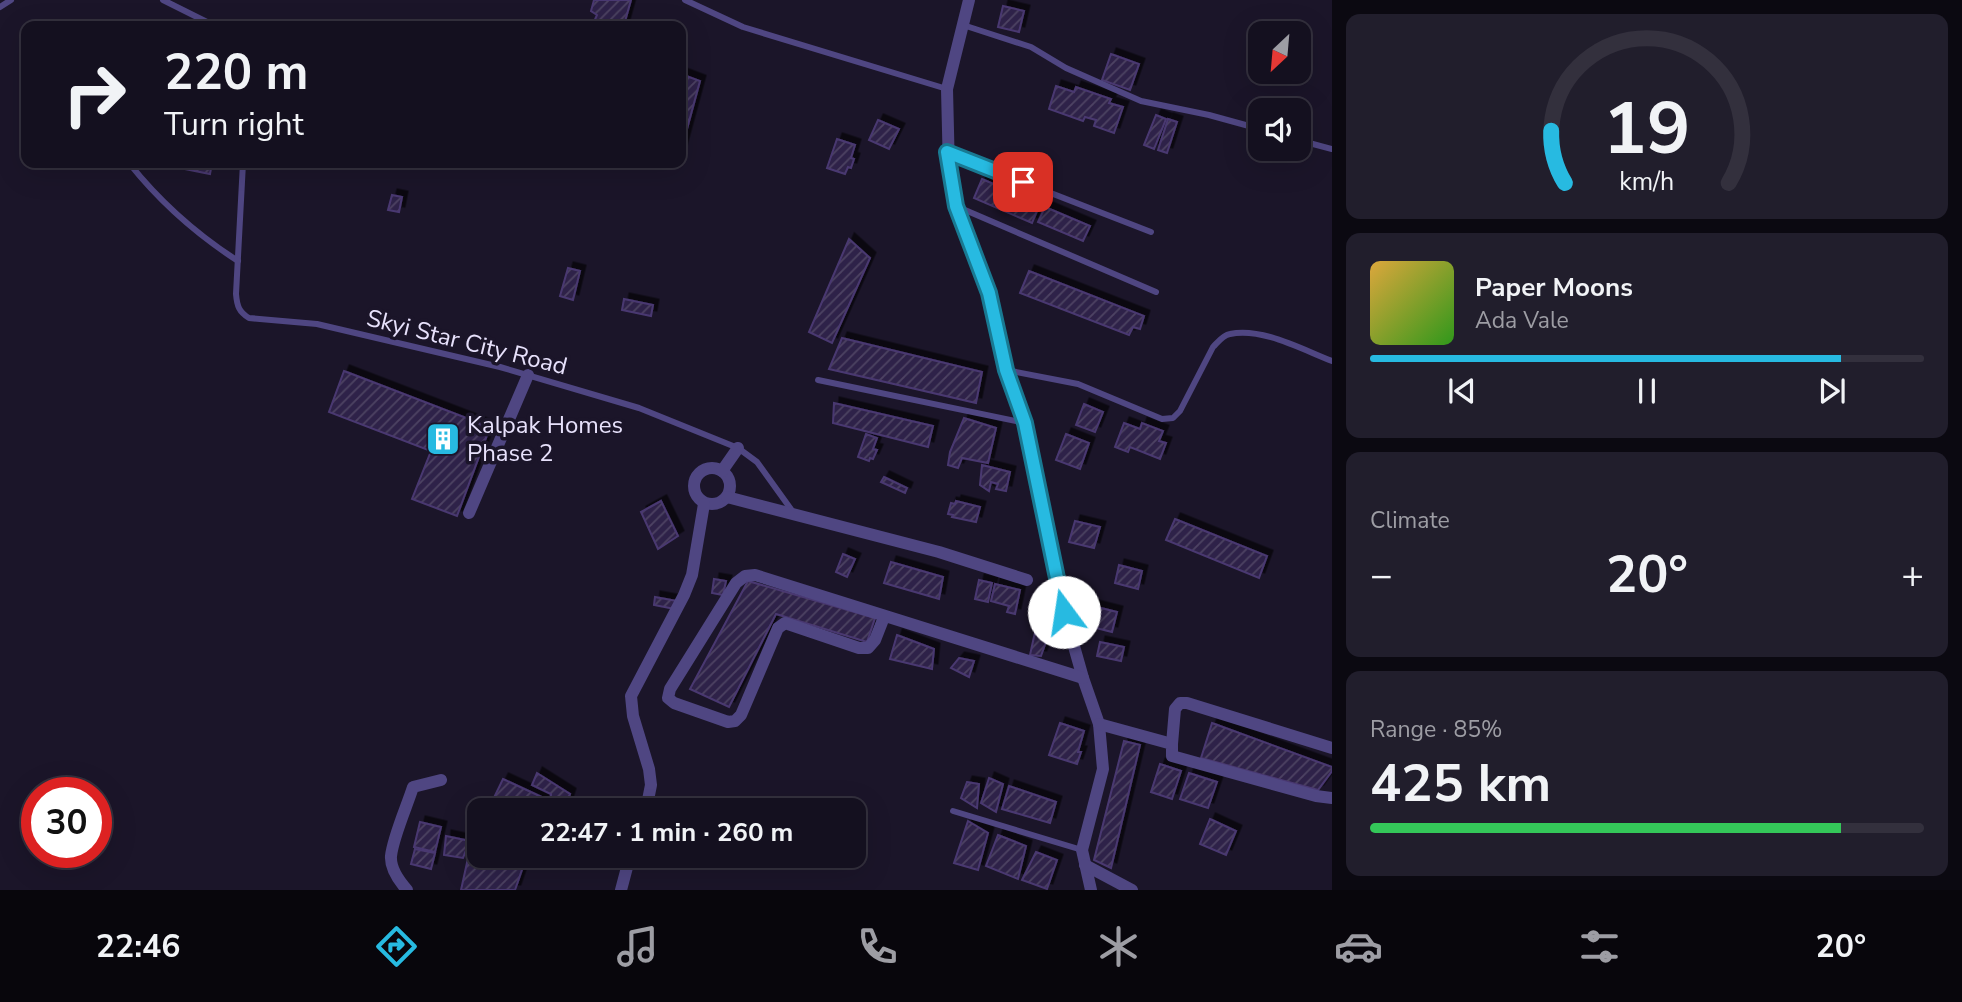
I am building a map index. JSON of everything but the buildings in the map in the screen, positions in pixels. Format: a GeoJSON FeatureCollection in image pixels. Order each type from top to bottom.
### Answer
{"type":"FeatureCollection","features":[{"type":"Feature","properties":{"kind":"street"},"geometry":{"type":"LineString","coordinates":[[969,0],[947,89],[947,152],[956,206],[989,293],[1006,370],[1025,423],[1058,590],[1099,724],[1103,769],[1082,850],[1091,890]]}},
{"type":"Feature","properties":{"kind":"street"},"geometry":{"type":"LineString","coordinates":[[469,513],[528,375]]}},
{"type":"Feature","properties":{"kind":"street"},"geometry":{"type":"LineString","coordinates":[[722,471],[738,448]]}},
{"type":"Feature","properties":{"kind":"street"},"geometry":{"type":"LineString","coordinates":[[705,469],[722,471],[729,480],[730,492],[717,505],[704,504],[693,489],[696,477],[705,469]]}},
{"type":"Feature","properties":{"kind":"street"},"geometry":{"type":"LineString","coordinates":[[727,497],[939,552],[1027,580]]}},
{"type":"Feature","properties":{"kind":"street"},"geometry":{"type":"LineString","coordinates":[[648,798],[651,785],[649,769],[633,716],[631,696],[692,575],[704,504]]}},
{"type":"Feature","properties":{"kind":"street"},"geometry":{"type":"LineString","coordinates":[[884,617],[875,640],[868,648],[859,648],[785,623],[778,628],[741,715],[735,720],[728,722],[674,703],[668,698],[670,689],[736,583],[745,576],[755,575],[1083,678]]}},
{"type":"Feature","properties":{"kind":"street"},"geometry":{"type":"LineString","coordinates":[[1332,748],[1187,703],[1180,703],[1175,709],[1172,756],[1316,796],[1332,798]]}},
{"type":"Feature","properties":{"kind":"street"},"geometry":{"type":"LineString","coordinates":[[1099,724],[1172,744]]}},
{"type":"Feature","properties":{"kind":"street"},"geometry":{"type":"LineString","coordinates":[[407,890],[397,877],[390,858],[413,787],[442,780]]}},
{"type":"Feature","properties":{"kind":"street"},"geometry":{"type":"LineString","coordinates":[[1085,865],[1132,890]]}},
{"type":"Feature","properties":{"kind":"street"},"geometry":{"type":"LineString","coordinates":[[621,890],[627,868]]}},
{"type":"Feature","properties":{"kind":"lane"},"geometry":{"type":"LineString","coordinates":[[0,7],[11,0]]}},
{"type":"Feature","properties":{"kind":"lane"},"geometry":{"type":"LineString","coordinates":[[163,0],[205,21]]}},
{"type":"Feature","properties":{"kind":"lane"},"geometry":{"type":"LineString","coordinates":[[685,0],[743,27],[947,89]]}},
{"type":"Feature","properties":{"kind":"lane"},"geometry":{"type":"LineString","coordinates":[[963,26],[1031,47],[1066,68],[1141,101],[1248,126]]}},
{"type":"Feature","properties":{"kind":"lane"},"geometry":{"type":"LineString","coordinates":[[1311,143],[1332,149]]}},
{"type":"Feature","properties":{"kind":"lane"},"geometry":{"type":"LineString","coordinates":[[947,152],[1151,232]]}},
{"type":"Feature","properties":{"kind":"lane"},"geometry":{"type":"LineString","coordinates":[[134,168],[174,213],[209,242],[238,261]]}},
{"type":"Feature","properties":{"kind":"lane","name":"Skyi Star City Road"},"geometry":{"type":"LineString","coordinates":[[243,168],[237,304],[241,313],[249,318],[317,324],[528,375],[639,408],[738,448],[757,462],[796,515]]}},
{"type":"Feature","properties":{"kind":"lane"},"geometry":{"type":"LineString","coordinates":[[956,206],[1156,292]]}},
{"type":"Feature","properties":{"kind":"lane"},"geometry":{"type":"LineString","coordinates":[[1006,370],[1078,384],[1162,419],[1173,418],[1180,411],[1213,347],[1221,338],[1230,334],[1260,334],[1272,337],[1332,361]]}},
{"type":"Feature","properties":{"kind":"lane"},"geometry":{"type":"LineString","coordinates":[[818,380],[1025,423]]}},
{"type":"Feature","properties":{"kind":"lane"},"geometry":{"type":"LineString","coordinates":[[953,811],[1082,850]]}},
{"type":"Feature","properties":{"kind":"place","name":"Kalpak Homes Phase 2"},"geometry":{"type":"Point","coordinates":[443,439]}},
{"type":"Feature","properties":{"kind":"route"},"geometry":{"type":"LineString","coordinates":[[1023,182],[947,152],[956,206],[989,293],[1006,370],[1025,423],[1064,612]]}}]}
